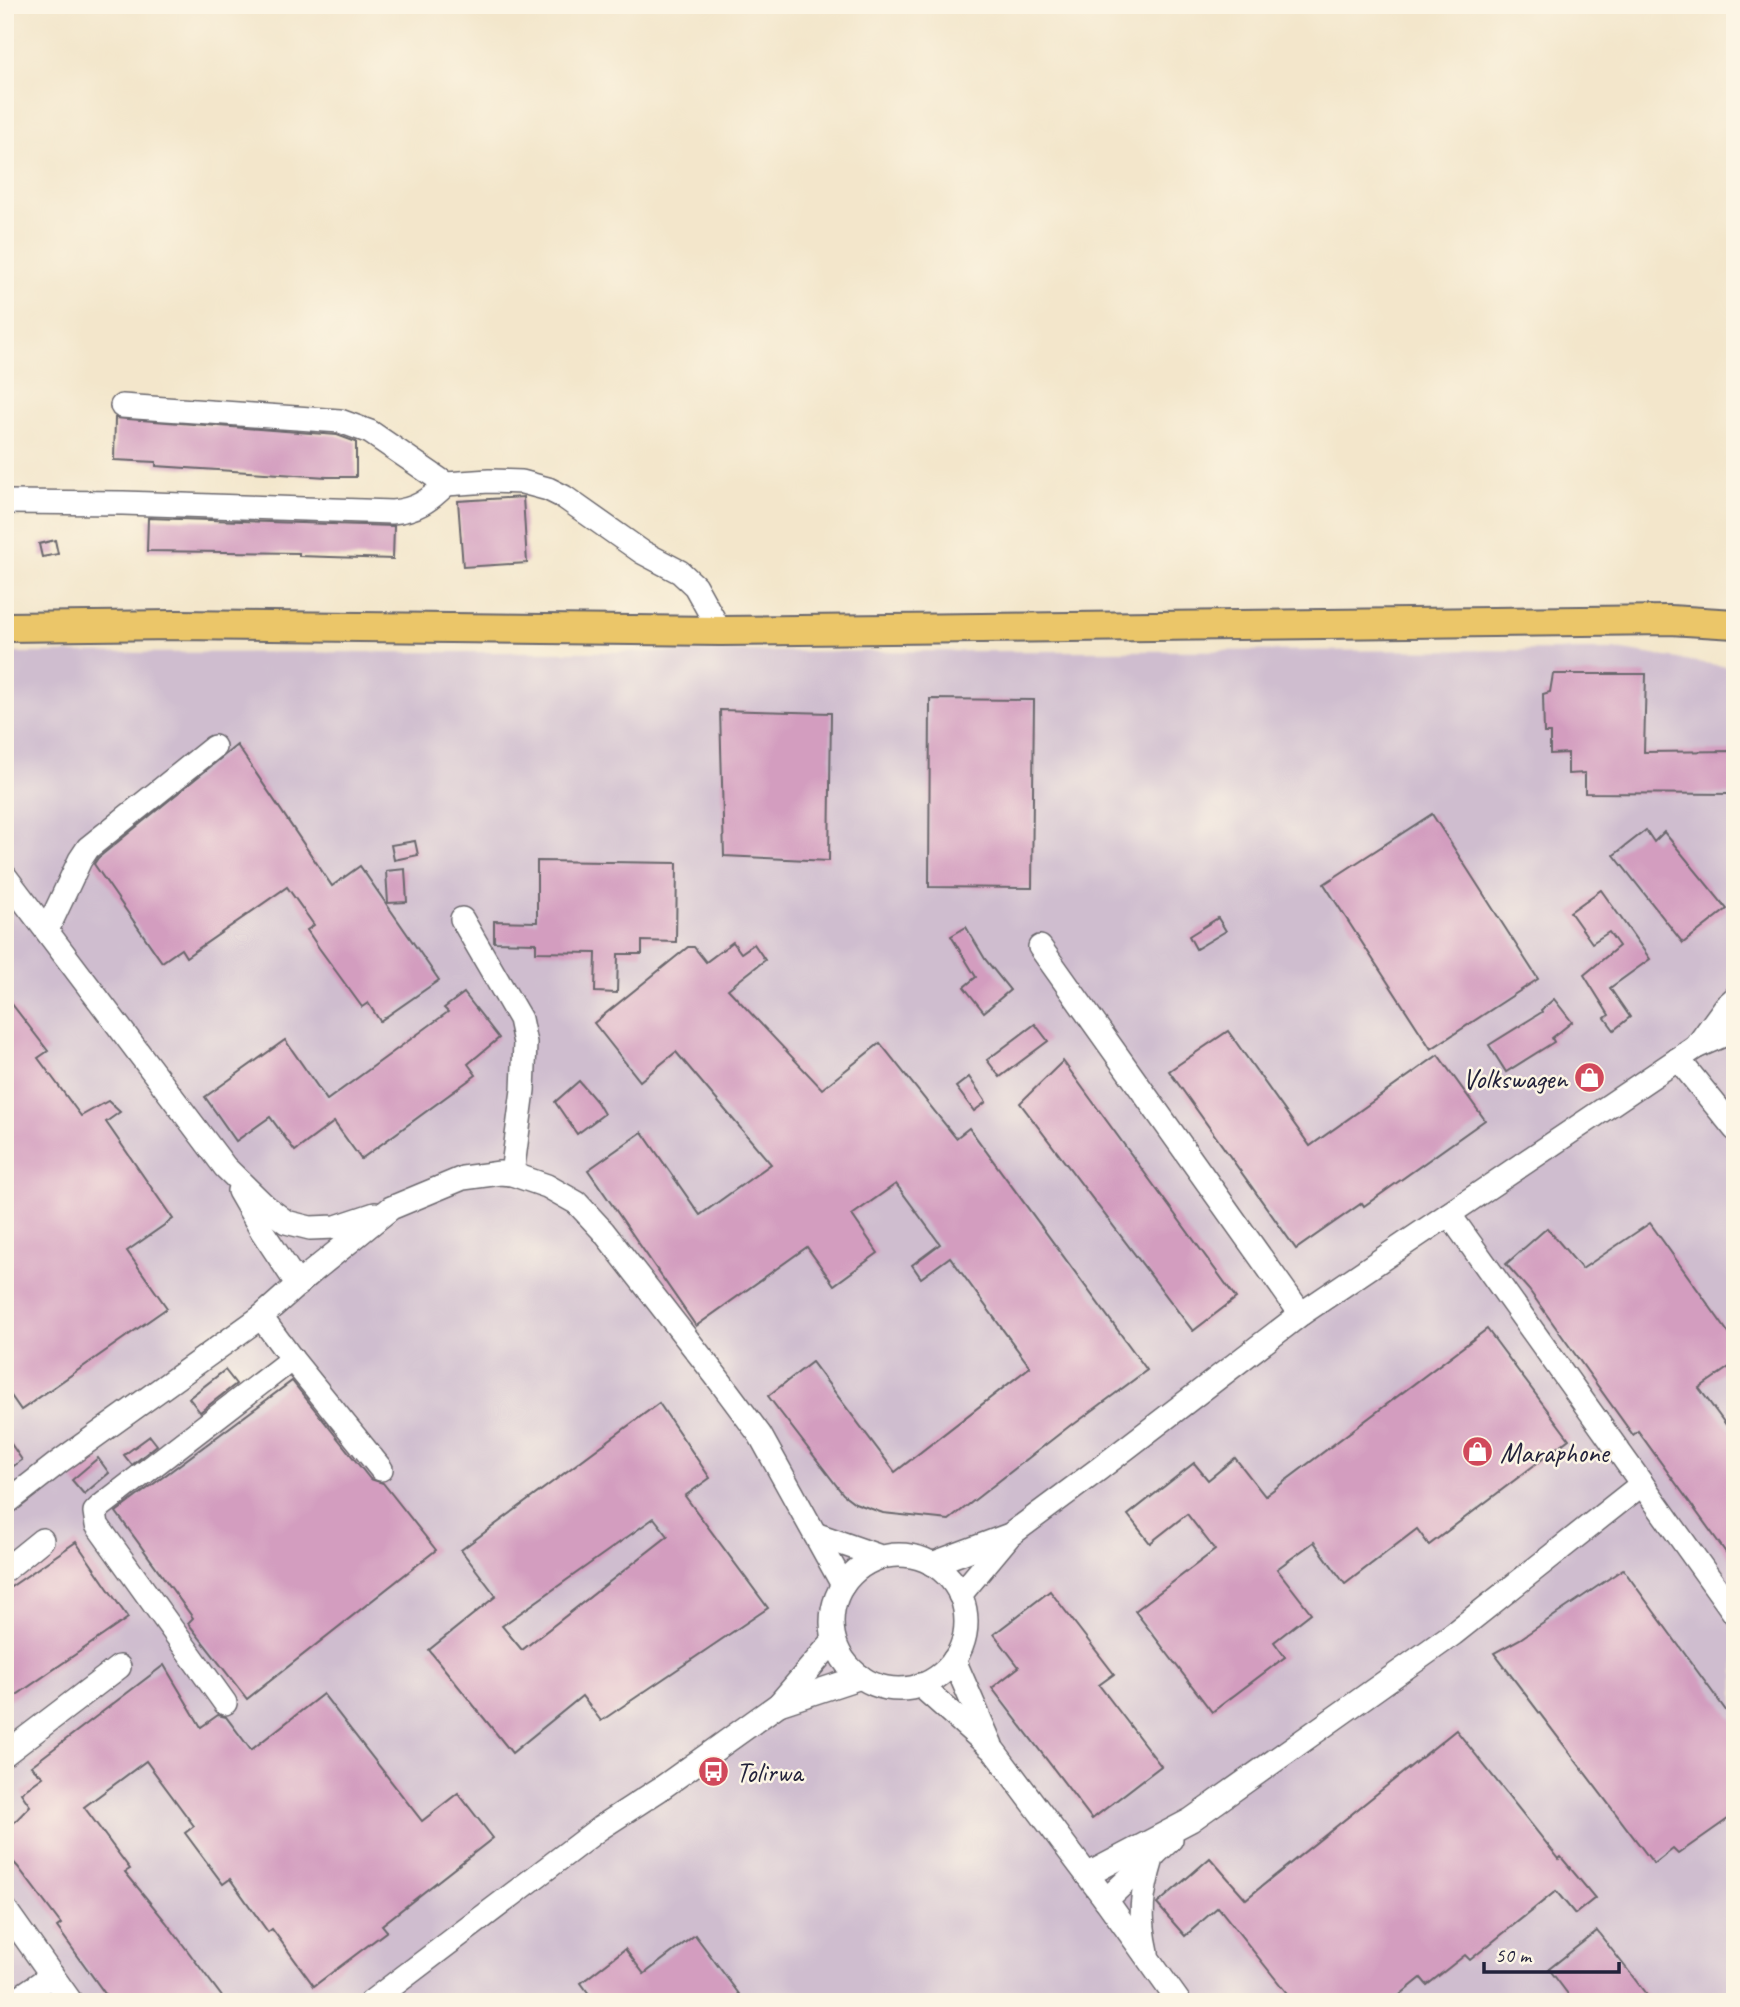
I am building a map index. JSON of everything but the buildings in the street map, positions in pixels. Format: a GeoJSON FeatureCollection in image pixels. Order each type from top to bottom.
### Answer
{"type":"FeatureCollection","features":[{"type":"Feature","properties":{"kind":"main road"},"geometry":{"type":"LineString","coordinates":[[5,627],[177,625],[720,631],[1670,620],[1735,624]]}},
{"type":"Feature","properties":{"kind":"lane"},"geometry":{"type":"LineString","coordinates":[[122,406],[340,421],[370,432],[446,484],[522,482],[548,489],[564,497],[642,552],[680,572],[695,586],[720,631]]}},
{"type":"Feature","properties":{"kind":"lane"},"geometry":{"type":"LineString","coordinates":[[5,502],[392,512],[418,507],[430,500],[446,484]]}},
{"type":"Feature","properties":{"kind":"lane"},"geometry":{"type":"LineString","coordinates":[[47,930],[88,848],[214,747]]}},
{"type":"Feature","properties":{"kind":"lane"},"geometry":{"type":"LineString","coordinates":[[5,876],[225,1167],[262,1231],[298,1285]]}},
{"type":"Feature","properties":{"kind":"lane"},"geometry":{"type":"LineString","coordinates":[[461,919],[520,1019],[525,1043],[523,1090],[512,1174]]}},
{"type":"Feature","properties":{"kind":"lane"},"geometry":{"type":"LineString","coordinates":[[1040,947],[1301,1314]]}},
{"type":"Feature","properties":{"kind":"lane"},"geometry":{"type":"LineString","coordinates":[[1687,1053],[1735,998]]}},
{"type":"Feature","properties":{"kind":"lane"},"geometry":{"type":"LineString","coordinates":[[960,1595],[1010,1535],[1301,1314],[1687,1053],[1735,1030]]}},
{"type":"Feature","properties":{"kind":"lane"},"geometry":{"type":"LineString","coordinates":[[1687,1053],[1735,1129]]}},
{"type":"Feature","properties":{"kind":"lane"},"geometry":{"type":"LineString","coordinates":[[225,1167],[265,1206],[286,1222],[310,1228],[336,1227],[463,1178],[500,1173],[512,1174],[547,1186],[577,1203],[603,1231],[760,1435],[843,1585]]}},
{"type":"Feature","properties":{"kind":"lane"},"geometry":{"type":"LineString","coordinates":[[5,1504],[261,1317],[391,1208]]}},
{"type":"Feature","properties":{"kind":"lane"},"geometry":{"type":"LineString","coordinates":[[1449,1214],[1735,1614]]}},
{"type":"Feature","properties":{"kind":"lane"},"geometry":{"type":"LineString","coordinates":[[261,1317],[381,1469]]}},
{"type":"Feature","properties":{"kind":"lane"},"geometry":{"type":"LineString","coordinates":[[225,1703],[97,1525],[95,1512],[292,1359]]}},
{"type":"Feature","properties":{"kind":"lane"},"geometry":{"type":"LineString","coordinates":[[1087,1875],[1191,1820],[1453,1634],[1642,1484]]}},
{"type":"Feature","properties":{"kind":"lane"},"geometry":{"type":"LineString","coordinates":[[815,1534],[881,1557]]}},
{"type":"Feature","properties":{"kind":"lane"},"geometry":{"type":"LineString","coordinates":[[932,1564],[1010,1535]]}},
{"type":"Feature","properties":{"kind":"lane"},"geometry":{"type":"LineString","coordinates":[[5,1570],[42,1540]]}},
{"type":"Feature","properties":{"kind":"lane"},"geometry":{"type":"LineString","coordinates":[[881,1557],[916,1557],[932,1564],[949,1577],[960,1595],[965,1617],[963,1640],[954,1660],[933,1679],[900,1689],[879,1686],[860,1677],[844,1661],[834,1640],[832,1621],[835,1602],[843,1585],[859,1567],[881,1557]]}},
{"type":"Feature","properties":{"kind":"lane"},"geometry":{"type":"LineString","coordinates":[[370,2002],[600,1828],[660,1789],[779,1704],[834,1640]]}},
{"type":"Feature","properties":{"kind":"lane"},"geometry":{"type":"LineString","coordinates":[[954,1660],[994,1751]]}},
{"type":"Feature","properties":{"kind":"lane"},"geometry":{"type":"LineString","coordinates":[[5,1754],[118,1667]]}},
{"type":"Feature","properties":{"kind":"lane"},"geometry":{"type":"LineString","coordinates":[[779,1704],[860,1677]]}},
{"type":"Feature","properties":{"kind":"lane"},"geometry":{"type":"LineString","coordinates":[[920,1685],[994,1751],[1179,2002]]}},
{"type":"Feature","properties":{"kind":"lane"},"geometry":{"type":"LineString","coordinates":[[1106,1900],[1191,1820]]}},
{"type":"Feature","properties":{"kind":"lane"},"geometry":{"type":"LineString","coordinates":[[1148,1959],[1142,1927],[1142,1902],[1152,1857]]}},
{"type":"Feature","properties":{"kind":"lane"},"geometry":{"type":"LineString","coordinates":[[5,1909],[72,2002]]}},
{"type":"Feature","properties":{"kind":"lane"},"geometry":{"type":"LineString","coordinates":[[13,2002],[52,1975]]}},
{"type":"Feature","properties":{"kind":"shaded area"},"geometry":{"type":"Polygon","coordinates":[[[1622,650],[1735,668],[1735,2002],[5,2002],[5,653],[1622,650]]]}},
{"type":"Feature","properties":{"kind":"place","name":"Volkswagen"},"geometry":{"type":"Point","coordinates":[1590,1078]}},
{"type":"Feature","properties":{"kind":"place","name":"Maraphone"},"geometry":{"type":"Point","coordinates":[1477,1452]}},
{"type":"Feature","properties":{"kind":"place","name":"Tolirwa"},"geometry":{"type":"Point","coordinates":[713,1772]}}]}
